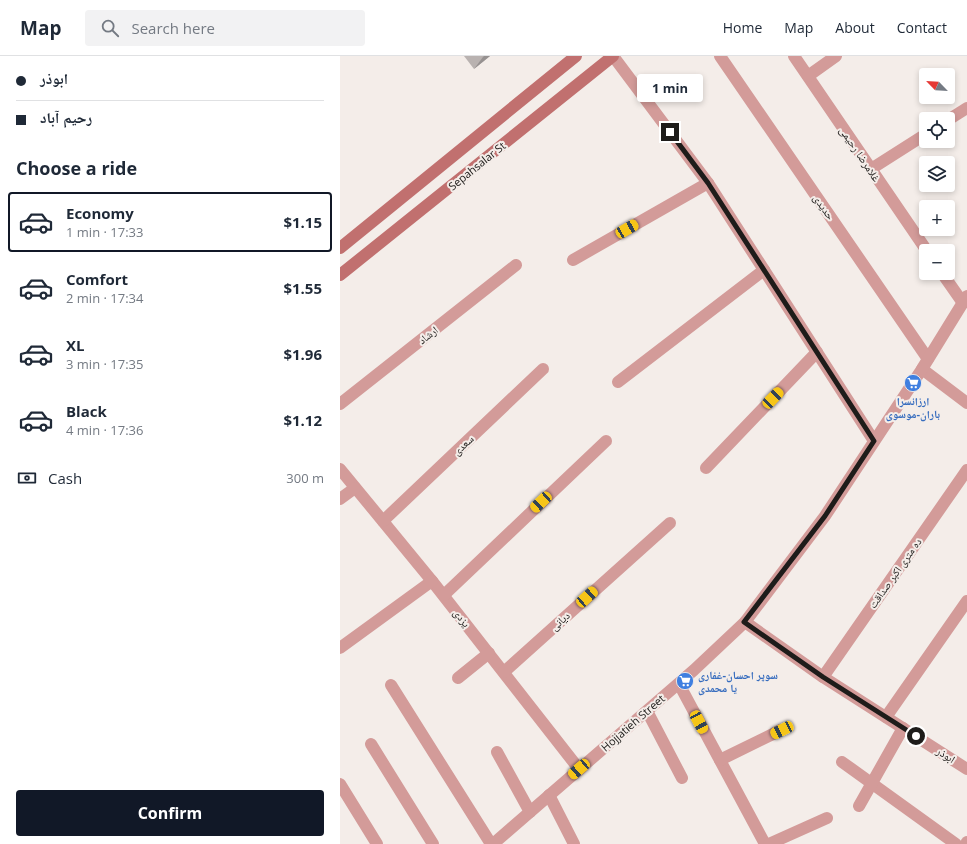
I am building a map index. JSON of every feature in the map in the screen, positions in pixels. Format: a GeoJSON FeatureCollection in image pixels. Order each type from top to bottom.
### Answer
{"type":"FeatureCollection","features":[{"type":"Feature","properties":{"kind":"main road","name":"Sepahsalar St"},"geometry":{"type":"LineString","coordinates":[[340,248],[576,56]]}},
{"type":"Feature","properties":{"kind":"main road","name":"Sepahsalar St"},"geometry":{"type":"LineString","coordinates":[[340,275],[613,56]]}},
{"type":"Feature","properties":{"kind":"street"},"geometry":{"type":"LineString","coordinates":[[613,56],[708,183],[874,441]]}},
{"type":"Feature","properties":{"kind":"street","name":"حدیدی"},"geometry":{"type":"LineString","coordinates":[[720,56],[925,364],[967,403]]}},
{"type":"Feature","properties":{"kind":"street","name":"غلامرضا رحیمی"},"geometry":{"type":"LineString","coordinates":[[794,56],[922,244]]}},
{"type":"Feature","properties":{"kind":"street"},"geometry":{"type":"LineString","coordinates":[[808,76],[836,56]]}},
{"type":"Feature","properties":{"kind":"street"},"geometry":{"type":"LineString","coordinates":[[955,116],[967,108]]}},
{"type":"Feature","properties":{"kind":"street"},"geometry":{"type":"LineString","coordinates":[[871,169],[919,138]]}},
{"type":"Feature","properties":{"kind":"street"},"geometry":{"type":"LineString","coordinates":[[573,260],[708,183]]}},
{"type":"Feature","properties":{"kind":"street","name":"ارشاد"},"geometry":{"type":"LineString","coordinates":[[340,404],[516,265]]}},
{"type":"Feature","properties":{"kind":"street"},"geometry":{"type":"LineString","coordinates":[[618,382],[764,270]]}},
{"type":"Feature","properties":{"kind":"street"},"geometry":{"type":"LineString","coordinates":[[948,280],[965,300]]}},
{"type":"Feature","properties":{"kind":"street","name":"Hojjatieh Street"},"geometry":{"type":"LineString","coordinates":[[492,844],[679,684],[744,622],[825,516],[925,364],[965,300]]}},
{"type":"Feature","properties":{"kind":"street"},"geometry":{"type":"LineString","coordinates":[[706,468],[817,352]]}},
{"type":"Feature","properties":{"kind":"street","name":"سعدی"},"geometry":{"type":"LineString","coordinates":[[383,521],[543,369]]}},
{"type":"Feature","properties":{"kind":"street"},"geometry":{"type":"LineString","coordinates":[[444,595],[606,441]]}},
{"type":"Feature","properties":{"kind":"street","name":"یزدی"},"geometry":{"type":"LineString","coordinates":[[340,469],[444,595],[579,769]]}},
{"type":"Feature","properties":{"kind":"street","name":"ده متری اکبر صداقت"},"geometry":{"type":"LineString","coordinates":[[823,677],[966,471]]}},
{"type":"Feature","properties":{"kind":"street"},"geometry":{"type":"LineString","coordinates":[[340,499],[355,488]]}},
{"type":"Feature","properties":{"kind":"street","name":"دیانی"},"geometry":{"type":"LineString","coordinates":[[504,672],[670,523]]}},
{"type":"Feature","properties":{"kind":"street"},"geometry":{"type":"LineString","coordinates":[[340,648],[432,581]]}},
{"type":"Feature","properties":{"kind":"street"},"geometry":{"type":"LineString","coordinates":[[886,717],[967,600]]}},
{"type":"Feature","properties":{"kind":"street","name":"ابوذر"},"geometry":{"type":"LineString","coordinates":[[744,622],[823,677],[967,769]]}},
{"type":"Feature","properties":{"kind":"street"},"geometry":{"type":"LineString","coordinates":[[458,678],[489,653]]}},
{"type":"Feature","properties":{"kind":"street"},"geometry":{"type":"LineString","coordinates":[[679,684],[765,844]]}},
{"type":"Feature","properties":{"kind":"street"},"geometry":{"type":"LineString","coordinates":[[391,685],[492,844]]}},
{"type":"Feature","properties":{"kind":"street"},"geometry":{"type":"LineString","coordinates":[[647,711],[682,778]]}},
{"type":"Feature","properties":{"kind":"street"},"geometry":{"type":"LineString","coordinates":[[859,806],[903,728]]}},
{"type":"Feature","properties":{"kind":"street"},"geometry":{"type":"LineString","coordinates":[[720,760],[782,730]]}},
{"type":"Feature","properties":{"kind":"street"},"geometry":{"type":"LineString","coordinates":[[371,744],[433,844]]}},
{"type":"Feature","properties":{"kind":"street"},"geometry":{"type":"LineString","coordinates":[[497,752],[530,812]]}},
{"type":"Feature","properties":{"kind":"street"},"geometry":{"type":"LineString","coordinates":[[842,762],[956,844]]}},
{"type":"Feature","properties":{"kind":"street"},"geometry":{"type":"LineString","coordinates":[[340,784],[377,844]]}},
{"type":"Feature","properties":{"kind":"street"},"geometry":{"type":"LineString","coordinates":[[549,796],[574,844]]}},
{"type":"Feature","properties":{"kind":"street"},"geometry":{"type":"LineString","coordinates":[[769,844],[827,818]]}},
{"type":"Feature","properties":{"kind":"place","name":"ارزانسرا باران-موسوی"},"geometry":{"type":"Point","coordinates":[913,383]}},
{"type":"Feature","properties":{"kind":"place","name":"سوپر احسان-غفاری یا محمدی"},"geometry":{"type":"Point","coordinates":[685,681]}},
{"type":"Feature","properties":{"kind":"route"},"geometry":{"type":"LineString","coordinates":[[670,132],[708,183],[874,441],[825,516],[744,622],[823,677],[916,736]]}}]}
